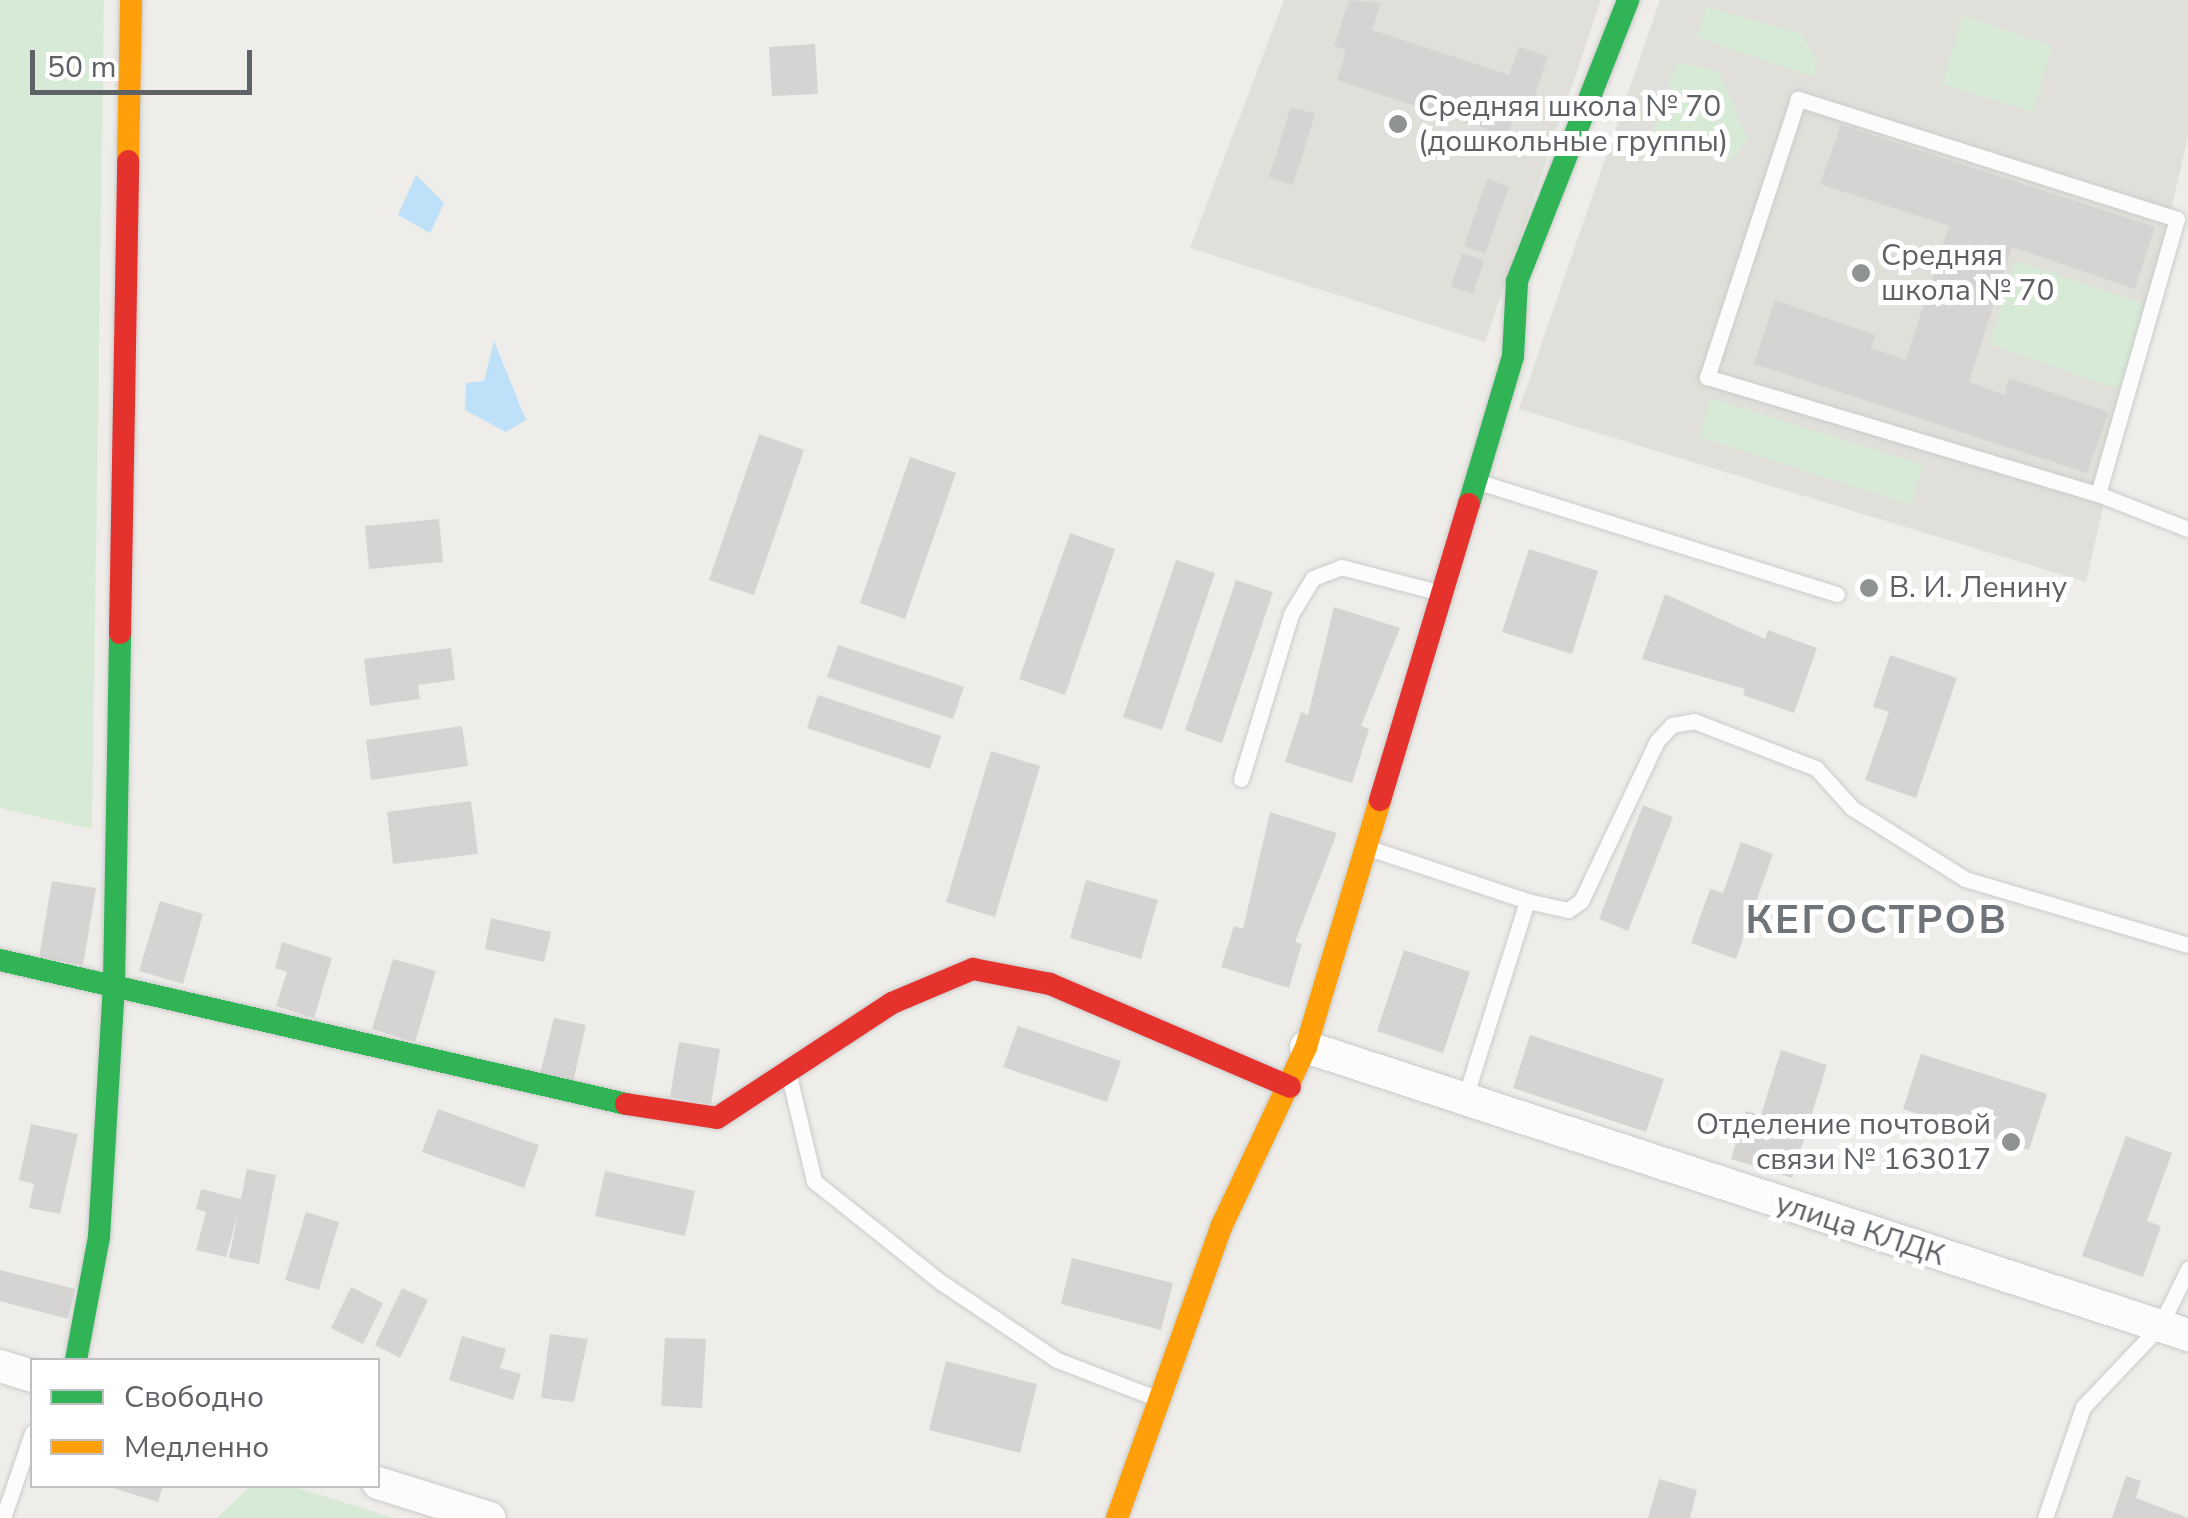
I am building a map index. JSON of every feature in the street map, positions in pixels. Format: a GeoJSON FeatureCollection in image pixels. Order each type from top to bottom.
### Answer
{"type":"FeatureCollection","features":[{"type":"Feature","properties":{"kind":"street"},"geometry":{"type":"LineString","coordinates":[[76,1358],[99,1237],[114,983],[131,0]]}},
{"type":"Feature","properties":{"kind":"street"},"geometry":{"type":"LineString","coordinates":[[1117,1518],[1222,1226],[1306,1047],[1438,592],[1513,356],[1516,282],[1628,0]]}},
{"type":"Feature","properties":{"kind":"street"},"geometry":{"type":"LineString","coordinates":[[0,960],[114,983],[686,1118],[716,1118],[741,1107],[892,1003],[973,970],[1050,984],[1290,1087]]}},
{"type":"Feature","properties":{"kind":"street","name":"улица КЛДК"},"geometry":{"type":"LineString","coordinates":[[1306,1047],[2174,1330]]}},
{"type":"Feature","properties":{"kind":"street"},"geometry":{"type":"LineString","coordinates":[[0,1366],[30,1375]]}},
{"type":"Feature","properties":{"kind":"street"},"geometry":{"type":"LineString","coordinates":[[380,1484],[490,1518]]}},
{"type":"Feature","properties":{"kind":"lane"},"geometry":{"type":"LineString","coordinates":[[2098,494],[2178,219],[1798,100],[1708,377],[2098,494],[2188,529]]}},
{"type":"Feature","properties":{"kind":"lane"},"geometry":{"type":"LineString","coordinates":[[1475,481],[1837,594]]}},
{"type":"Feature","properties":{"kind":"lane"},"geometry":{"type":"LineString","coordinates":[[1240,780],[1291,614],[1313,578],[1341,567],[1438,592]]}},
{"type":"Feature","properties":{"kind":"lane"},"geometry":{"type":"LineString","coordinates":[[1366,846],[1528,901],[1568,910],[1581,901],[1657,741],[1672,725],[1694,722],[1816,768],[1852,808],[1965,879],[2188,945]]}},
{"type":"Feature","properties":{"kind":"lane"},"geometry":{"type":"LineString","coordinates":[[1464,1101],[1528,901]]}},
{"type":"Feature","properties":{"kind":"lane"},"geometry":{"type":"LineString","coordinates":[[788,1072],[814,1181],[942,1283],[1057,1360],[1159,1399]]}},
{"type":"Feature","properties":{"kind":"lane"},"geometry":{"type":"LineString","coordinates":[[2045,1518],[2083,1407],[2174,1330],[2188,1269]]}},
{"type":"Feature","properties":{"kind":"lane"},"geometry":{"type":"LineString","coordinates":[[3,1518],[30,1439]]}},
{"type":"Feature","properties":{"kind":"shaded area","name":"Средняя школа № 70 (дошкольные группы)"},"geometry":{"type":"Polygon","coordinates":[[[1284,0],[1601,0],[1485,342],[1190,248],[1284,0]]]}},
{"type":"Feature","properties":{"kind":"shaded area","name":"Средняя школа № 70"},"geometry":{"type":"Polygon","coordinates":[[[1660,0],[2188,0],[2188,136],[2086,582],[1519,409],[1660,0]]]}},
{"type":"Feature","properties":{"kind":"green space"},"geometry":{"type":"Polygon","coordinates":[[[0,0],[104,0],[92,829],[0,808],[0,0]]]}},
{"type":"Feature","properties":{"kind":"green space"},"geometry":{"type":"Polygon","coordinates":[[[1706,7],[1802,34],[1816,61],[1814,77],[1697,37],[1706,7]]]}},
{"type":"Feature","properties":{"kind":"green space"},"geometry":{"type":"Polygon","coordinates":[[[1963,16],[2052,46],[2033,112],[1942,84],[1963,16]]]}},
{"type":"Feature","properties":{"kind":"green space"},"geometry":{"type":"Polygon","coordinates":[[[1677,62],[1719,72],[1748,139],[1730,161],[1649,141],[1677,62]]]}},
{"type":"Feature","properties":{"kind":"green space"},"geometry":{"type":"Polygon","coordinates":[[[2015,261],[2145,304],[2120,390],[1990,344],[2015,261]]]}},
{"type":"Feature","properties":{"kind":"green space"},"geometry":{"type":"Polygon","coordinates":[[[1710,398],[1923,465],[1911,505],[1700,437],[1710,398]]]}},
{"type":"Feature","properties":{"kind":"green space"},"geometry":{"type":"Polygon","coordinates":[[[248,1488],[297,1488],[394,1518],[217,1518],[248,1488]]]}},
{"type":"Feature","properties":{"kind":"water"},"geometry":{"type":"Polygon","coordinates":[[[416,175],[444,203],[430,233],[398,215],[416,175]]]}},
{"type":"Feature","properties":{"kind":"water"},"geometry":{"type":"Polygon","coordinates":[[[494,341],[526,420],[506,432],[465,410],[466,383],[484,381],[494,341]]]}},
{"type":"Feature","properties":{"kind":"building"},"geometry":{"type":"Polygon","coordinates":[[[1349,0],[1381,3],[1372,30],[1509,75],[1519,47],[1548,56],[1528,117],[1515,113],[1508,136],[1337,80],[1346,50],[1334,46],[1349,0]]]}},
{"type":"Feature","properties":{"kind":"building"},"geometry":{"type":"Polygon","coordinates":[[[815,44],[818,94],[772,96],[769,47],[815,44]]]}},
{"type":"Feature","properties":{"kind":"building"},"geometry":{"type":"Polygon","coordinates":[[[1291,107],[1315,114],[1293,185],[1269,177],[1291,107]]]}},
{"type":"Feature","properties":{"kind":"building"},"geometry":{"type":"Polygon","coordinates":[[[1841,125],[2155,227],[2135,289],[2012,247],[1969,382],[2005,395],[2009,378],[2109,412],[2087,473],[1754,364],[1775,300],[1875,335],[1871,348],[1906,360],[1949,226],[1820,184],[1841,125]]]}},
{"type":"Feature","properties":{"kind":"building"},"geometry":{"type":"Polygon","coordinates":[[[1487,179],[1509,187],[1485,254],[1464,246],[1487,179]]]}},
{"type":"Feature","properties":{"kind":"building"},"geometry":{"type":"Polygon","coordinates":[[[1462,253],[1484,260],[1473,294],[1451,287],[1462,253]]]}},
{"type":"Feature","properties":{"kind":"building"},"geometry":{"type":"Polygon","coordinates":[[[759,434],[804,450],[754,595],[709,580],[759,434]]]}},
{"type":"Feature","properties":{"kind":"building"},"geometry":{"type":"Polygon","coordinates":[[[910,457],[956,473],[905,619],[860,603],[910,457]]]}},
{"type":"Feature","properties":{"kind":"building"},"geometry":{"type":"Polygon","coordinates":[[[439,519],[443,562],[369,569],[365,526],[439,519]]]}},
{"type":"Feature","properties":{"kind":"building"},"geometry":{"type":"Polygon","coordinates":[[[1070,533],[1115,549],[1065,695],[1019,679],[1070,533]]]}},
{"type":"Feature","properties":{"kind":"building"},"geometry":{"type":"Polygon","coordinates":[[[1529,549],[1598,571],[1572,654],[1502,632],[1529,549]]]}},
{"type":"Feature","properties":{"kind":"building"},"geometry":{"type":"Polygon","coordinates":[[[1176,560],[1215,573],[1162,730],[1123,717],[1176,560]]]}},
{"type":"Feature","properties":{"kind":"building"},"geometry":{"type":"Polygon","coordinates":[[[1236,580],[1273,592],[1222,743],[1185,730],[1236,580]]]}},
{"type":"Feature","properties":{"kind":"building"},"geometry":{"type":"Polygon","coordinates":[[[1665,594],[1765,639],[1768,630],[1817,648],[1794,713],[1743,695],[1745,689],[1642,659],[1665,594]]]}},
{"type":"Feature","properties":{"kind":"building"},"geometry":{"type":"Polygon","coordinates":[[[1334,607],[1400,628],[1361,726],[1369,729],[1352,783],[1285,762],[1301,712],[1308,715],[1334,607]]]}},
{"type":"Feature","properties":{"kind":"building"},"geometry":{"type":"Polygon","coordinates":[[[838,645],[964,687],[953,719],[827,677],[838,645]]]}},
{"type":"Feature","properties":{"kind":"building"},"geometry":{"type":"Polygon","coordinates":[[[451,648],[455,680],[418,685],[420,699],[370,706],[364,659],[451,648]]]}},
{"type":"Feature","properties":{"kind":"building"},"geometry":{"type":"Polygon","coordinates":[[[1890,655],[1957,678],[1916,798],[1865,780],[1889,712],[1873,707],[1890,655]]]}},
{"type":"Feature","properties":{"kind":"building"},"geometry":{"type":"Polygon","coordinates":[[[818,695],[941,736],[930,769],[807,728],[818,695]]]}},
{"type":"Feature","properties":{"kind":"building"},"geometry":{"type":"Polygon","coordinates":[[[462,726],[468,766],[371,780],[366,740],[462,726]]]}},
{"type":"Feature","properties":{"kind":"building"},"geometry":{"type":"Polygon","coordinates":[[[991,751],[1040,766],[995,917],[946,902],[991,751]]]}},
{"type":"Feature","properties":{"kind":"building"},"geometry":{"type":"Polygon","coordinates":[[[471,801],[478,854],[393,864],[387,812],[471,801]]]}},
{"type":"Feature","properties":{"kind":"building"},"geometry":{"type":"Polygon","coordinates":[[[1643,805],[1673,817],[1628,931],[1599,919],[1643,805]]]}},
{"type":"Feature","properties":{"kind":"building"},"geometry":{"type":"Polygon","coordinates":[[[1270,812],[1337,833],[1295,942],[1302,944],[1289,988],[1221,967],[1234,926],[1243,929],[1270,812]]]}},
{"type":"Feature","properties":{"kind":"building"},"geometry":{"type":"Polygon","coordinates":[[[1741,842],[1773,854],[1736,959],[1691,943],[1710,889],[1723,893],[1741,842]]]}},
{"type":"Feature","properties":{"kind":"building"},"geometry":{"type":"Polygon","coordinates":[[[1086,880],[1158,900],[1141,959],[1070,938],[1086,880]]]}},
{"type":"Feature","properties":{"kind":"building"},"geometry":{"type":"Polygon","coordinates":[[[52,881],[96,888],[83,965],[39,958],[52,881]]]}},
{"type":"Feature","properties":{"kind":"building"},"geometry":{"type":"Polygon","coordinates":[[[160,901],[203,914],[183,984],[139,971],[160,901]]]}},
{"type":"Feature","properties":{"kind":"building"},"geometry":{"type":"Polygon","coordinates":[[[491,918],[551,932],[544,962],[485,949],[491,918]]]}},
{"type":"Feature","properties":{"kind":"building"},"geometry":{"type":"Polygon","coordinates":[[[282,942],[332,958],[314,1018],[276,1006],[287,972],[275,968],[282,942]]]}},
{"type":"Feature","properties":{"kind":"building"},"geometry":{"type":"Polygon","coordinates":[[[1404,950],[1470,972],[1443,1053],[1377,1031],[1404,950]]]}},
{"type":"Feature","properties":{"kind":"building"},"geometry":{"type":"Polygon","coordinates":[[[393,959],[436,971],[415,1042],[372,1029],[393,959]]]}},
{"type":"Feature","properties":{"kind":"building"},"geometry":{"type":"Polygon","coordinates":[[[554,1018],[586,1025],[573,1082],[540,1074],[554,1018]]]}},
{"type":"Feature","properties":{"kind":"building"},"geometry":{"type":"Polygon","coordinates":[[[1018,1026],[1121,1061],[1107,1102],[1003,1067],[1018,1026]]]}},
{"type":"Feature","properties":{"kind":"building"},"geometry":{"type":"Polygon","coordinates":[[[1530,1035],[1664,1079],[1646,1132],[1513,1088],[1530,1035]]]}},
{"type":"Feature","properties":{"kind":"building"},"geometry":{"type":"Polygon","coordinates":[[[679,1042],[720,1049],[711,1104],[670,1097],[679,1042]]]}},
{"type":"Feature","properties":{"kind":"building"},"geometry":{"type":"Polygon","coordinates":[[[1781,1050],[1827,1065],[1792,1178],[1731,1159],[1746,1111],[1761,1115],[1781,1050]]]}},
{"type":"Feature","properties":{"kind":"building"},"geometry":{"type":"Polygon","coordinates":[[[1921,1054],[2047,1094],[2029,1150],[1903,1109],[1921,1054]]]}},
{"type":"Feature","properties":{"kind":"building"},"geometry":{"type":"Polygon","coordinates":[[[438,1109],[539,1145],[524,1188],[422,1152],[438,1109]]]}},
{"type":"Feature","properties":{"kind":"building"},"geometry":{"type":"Polygon","coordinates":[[[31,1124],[78,1134],[60,1214],[29,1208],[34,1184],[19,1180],[31,1124]]]}},
{"type":"Feature","properties":{"kind":"building"},"geometry":{"type":"Polygon","coordinates":[[[2126,1136],[2172,1153],[2147,1221],[2161,1226],[2143,1277],[2082,1256],[2126,1136]]]}},
{"type":"Feature","properties":{"kind":"building"},"geometry":{"type":"Polygon","coordinates":[[[247,1169],[276,1175],[259,1264],[229,1258],[238,1213],[226,1257],[196,1250],[206,1212],[196,1209],[201,1189],[241,1199],[247,1169]]]}},
{"type":"Feature","properties":{"kind":"building"},"geometry":{"type":"Polygon","coordinates":[[[605,1171],[695,1191],[685,1236],[595,1216],[605,1171]]]}},
{"type":"Feature","properties":{"kind":"building"},"geometry":{"type":"Polygon","coordinates":[[[306,1212],[339,1222],[319,1290],[285,1280],[306,1212]]]}},
{"type":"Feature","properties":{"kind":"building"},"geometry":{"type":"Polygon","coordinates":[[[1072,1258],[1173,1283],[1161,1330],[1061,1304],[1072,1258]]]}},
{"type":"Feature","properties":{"kind":"building"},"geometry":{"type":"Polygon","coordinates":[[[0,1270],[75,1289],[68,1319],[0,1301],[0,1270]]]}},
{"type":"Feature","properties":{"kind":"building"},"geometry":{"type":"Polygon","coordinates":[[[351,1287],[383,1303],[363,1344],[331,1328],[351,1287]]]}},
{"type":"Feature","properties":{"kind":"building"},"geometry":{"type":"Polygon","coordinates":[[[402,1288],[428,1300],[400,1358],[375,1345],[402,1288]]]}},
{"type":"Feature","properties":{"kind":"building"},"geometry":{"type":"Polygon","coordinates":[[[550,1334],[588,1339],[574,1402],[541,1398],[550,1334]]]}},
{"type":"Feature","properties":{"kind":"building"},"geometry":{"type":"Polygon","coordinates":[[[462,1336],[506,1349],[500,1368],[521,1374],[513,1400],[449,1380],[462,1336]]]}},
{"type":"Feature","properties":{"kind":"building"},"geometry":{"type":"Polygon","coordinates":[[[665,1338],[706,1339],[702,1408],[661,1406],[665,1338]]]}},
{"type":"Feature","properties":{"kind":"building"},"geometry":{"type":"Polygon","coordinates":[[[946,1361],[1037,1384],[1020,1453],[929,1430],[946,1361]]]}},
{"type":"Feature","properties":{"kind":"building"},"geometry":{"type":"Polygon","coordinates":[[[2126,1476],[2141,1481],[2136,1498],[2188,1518],[2112,1518],[2126,1476]]]}},
{"type":"Feature","properties":{"kind":"building"},"geometry":{"type":"Polygon","coordinates":[[[1659,1479],[1697,1490],[1690,1518],[1648,1518],[1659,1479]]]}},
{"type":"Feature","properties":{"kind":"building"},"geometry":{"type":"Polygon","coordinates":[[[113,1488],[162,1488],[158,1502],[113,1488]]]}},
{"type":"Feature","properties":{"kind":"traffic: fast"},"geometry":{"type":"LineString","coordinates":[[1469,504],[1513,356],[1517,281],[1628,0]]}},
{"type":"Feature","properties":{"kind":"traffic: fast"},"geometry":{"type":"LineString","coordinates":[[76,1358],[99,1237],[114,983],[120,633]]}},
{"type":"Feature","properties":{"kind":"traffic: fast"},"geometry":{"type":"LineString","coordinates":[[0,960],[626,1104]]}},
{"type":"Feature","properties":{"kind":"traffic: slow"},"geometry":{"type":"LineString","coordinates":[[128,161],[131,0]]}},
{"type":"Feature","properties":{"kind":"traffic: slow"},"geometry":{"type":"LineString","coordinates":[[1117,1518],[1222,1225],[1306,1047],[1380,800]]}},
{"type":"Feature","properties":{"kind":"traffic: jam"},"geometry":{"type":"LineString","coordinates":[[120,633],[128,161]]}},
{"type":"Feature","properties":{"kind":"traffic: jam"},"geometry":{"type":"LineString","coordinates":[[1380,800],[1469,504]]}},
{"type":"Feature","properties":{"kind":"traffic: jam"},"geometry":{"type":"LineString","coordinates":[[626,1104],[717,1118],[892,1003],[973,969],[1050,984],[1290,1087]]}},
{"type":"Feature","properties":{"kind":"place","name":"Средняя школа № 70 (дошкольные группы)"},"geometry":{"type":"Point","coordinates":[1398,124]}},
{"type":"Feature","properties":{"kind":"place","name":"Средняя школа № 70"},"geometry":{"type":"Point","coordinates":[1861,273]}},
{"type":"Feature","properties":{"kind":"place","name":"В. И. Ленину"},"geometry":{"type":"Point","coordinates":[1869,588]}},
{"type":"Feature","properties":{"kind":"place","name":"Отделение почтовой связи № 163017"},"geometry":{"type":"Point","coordinates":[2011,1142]}},
{"type":"Feature","properties":{"kind":"district","name":"КЕГОСТРОВ"},"geometry":{"type":"Point","coordinates":[1877,920]}}]}
